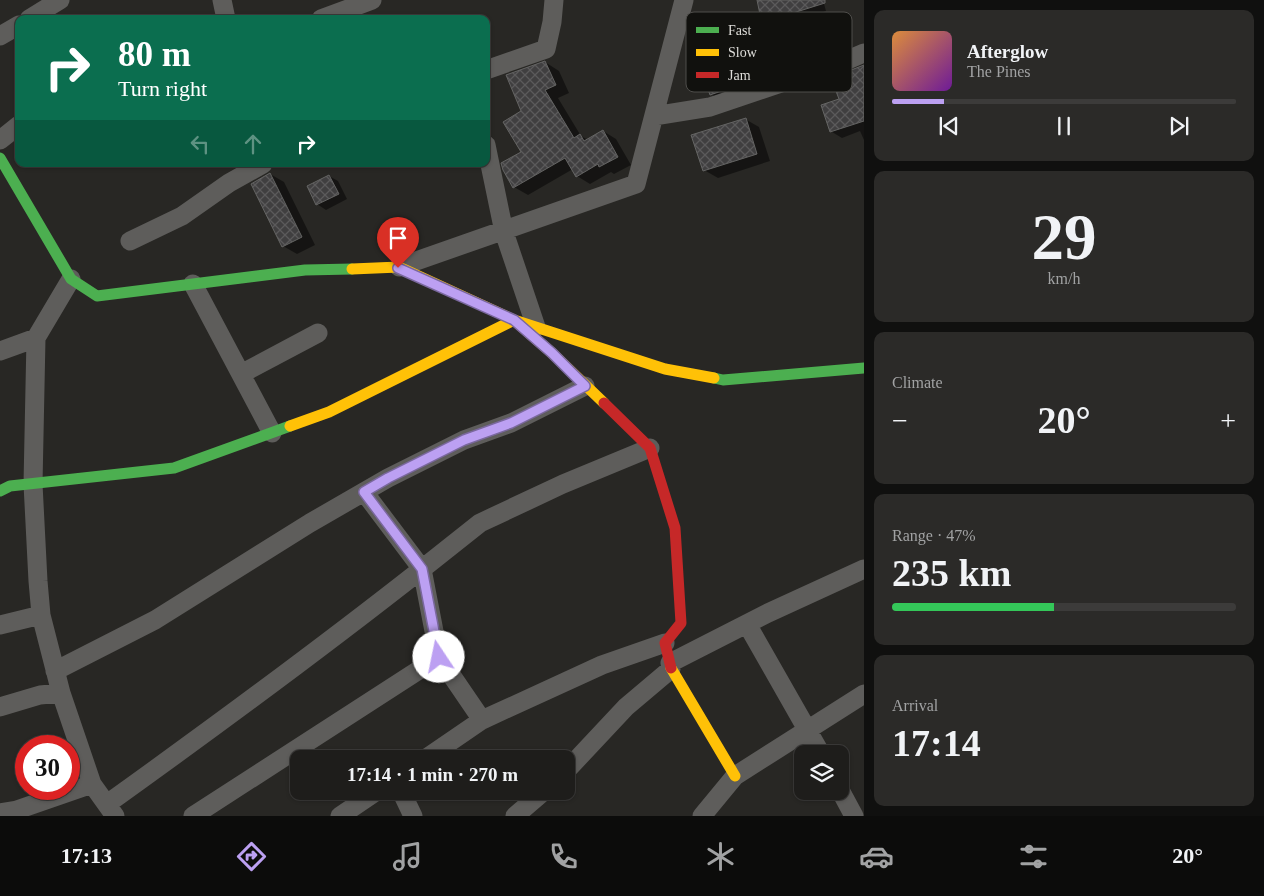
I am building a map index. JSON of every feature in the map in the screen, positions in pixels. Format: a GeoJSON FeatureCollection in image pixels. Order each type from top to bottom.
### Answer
{"type":"FeatureCollection","features":[{"type":"Feature","properties":{"kind":"street"},"geometry":{"type":"LineString","coordinates":[[36,15],[60,0]]}},
{"type":"Feature","properties":{"kind":"street"},"geometry":{"type":"LineString","coordinates":[[222,0],[225,15]]}},
{"type":"Feature","properties":{"kind":"street"},"geometry":{"type":"LineString","coordinates":[[332,15],[372,0]]}},
{"type":"Feature","properties":{"kind":"street"},"geometry":{"type":"LineString","coordinates":[[490,69],[546,49],[552,22],[554,0]]}},
{"type":"Feature","properties":{"kind":"street"},"geometry":{"type":"LineString","coordinates":[[0,158],[71,279],[97,296],[305,270],[398,268],[636,184],[684,0]]}},
{"type":"Feature","properties":{"kind":"street"},"geometry":{"type":"LineString","coordinates":[[0,36],[15,27]]}},
{"type":"Feature","properties":{"kind":"street"},"geometry":{"type":"LineString","coordinates":[[852,58],[864,53]]}},
{"type":"Feature","properties":{"kind":"street"},"geometry":{"type":"LineString","coordinates":[[654,116],[710,106],[752,92]]}},
{"type":"Feature","properties":{"kind":"street"},"geometry":{"type":"LineString","coordinates":[[0,140],[15,128]]}},
{"type":"Feature","properties":{"kind":"street"},"geometry":{"type":"LineString","coordinates":[[490,164],[504,232],[536,327]]}},
{"type":"Feature","properties":{"kind":"street"},"geometry":{"type":"LineString","coordinates":[[130,241],[182,216],[230,183],[258,167]]}},
{"type":"Feature","properties":{"kind":"street"},"geometry":{"type":"LineString","coordinates":[[398,268],[514,320],[665,369],[723,380],[864,368]]}},
{"type":"Feature","properties":{"kind":"street"},"geometry":{"type":"LineString","coordinates":[[71,279],[36,338],[32,484],[41,615],[61,693],[92,784],[111,810],[223,721],[361,618],[480,523],[563,484],[650,448]]}},
{"type":"Feature","properties":{"kind":"street"},"geometry":{"type":"LineString","coordinates":[[193,284],[272,432]]}},
{"type":"Feature","properties":{"kind":"street"},"geometry":{"type":"LineString","coordinates":[[438,750],[482,720],[602,665],[665,643],[680,623],[675,528],[650,448],[552,353],[514,320]]}},
{"type":"Feature","properties":{"kind":"street"},"geometry":{"type":"LineString","coordinates":[[0,491],[10,486],[174,468],[329,412],[514,320]]}},
{"type":"Feature","properties":{"kind":"street"},"geometry":{"type":"LineString","coordinates":[[241,374],[318,333]]}},
{"type":"Feature","properties":{"kind":"street"},"geometry":{"type":"LineString","coordinates":[[0,351],[36,338]]}},
{"type":"Feature","properties":{"kind":"street"},"geometry":{"type":"LineString","coordinates":[[55,671],[155,620],[388,478],[464,440],[511,423],[585,386]]}},
{"type":"Feature","properties":{"kind":"street"},"geometry":{"type":"LineString","coordinates":[[364,492],[422,569],[439,657],[482,720]]}},
{"type":"Feature","properties":{"kind":"street"},"geometry":{"type":"LineString","coordinates":[[575,761],[626,706],[671,666],[747,624],[864,569]]}},
{"type":"Feature","properties":{"kind":"street"},"geometry":{"type":"LineString","coordinates":[[0,625],[41,615]]}},
{"type":"Feature","properties":{"kind":"street"},"geometry":{"type":"LineString","coordinates":[[747,624],[816,745]]}},
{"type":"Feature","properties":{"kind":"street"},"geometry":{"type":"LineString","coordinates":[[665,643],[671,666],[735,776]]}},
{"type":"Feature","properties":{"kind":"street"},"geometry":{"type":"LineString","coordinates":[[194,816],[439,657]]}},
{"type":"Feature","properties":{"kind":"street"},"geometry":{"type":"LineString","coordinates":[[0,707],[40,695],[61,693]]}},
{"type":"Feature","properties":{"kind":"street"},"geometry":{"type":"LineString","coordinates":[[702,816],[735,776],[864,694]]}},
{"type":"Feature","properties":{"kind":"street"},"geometry":{"type":"LineString","coordinates":[[0,813],[32,810],[92,784]]}},
{"type":"Feature","properties":{"kind":"street"},"geometry":{"type":"LineString","coordinates":[[340,816],[364,800]]}},
{"type":"Feature","properties":{"kind":"street"},"geometry":{"type":"LineString","coordinates":[[405,800],[413,816]]}},
{"type":"Feature","properties":{"kind":"street"},"geometry":{"type":"LineString","coordinates":[[515,816],[534,800]]}},
{"type":"Feature","properties":{"kind":"street"},"geometry":{"type":"LineString","coordinates":[[845,800],[854,816]]}},
{"type":"Feature","properties":{"kind":"building"},"geometry":{"type":"Polygon","coordinates":[[[757,0],[825,0],[825,3],[796,12],[760,12],[757,0]]]}},
{"type":"Feature","properties":{"kind":"building"},"geometry":{"type":"Polygon","coordinates":[[[545,61],[556,85],[545,90],[574,138],[580,134],[584,141],[603,130],[618,157],[599,167],[598,164],[576,177],[565,158],[513,188],[501,163],[521,152],[503,122],[521,111],[506,75],[545,61]]]}},
{"type":"Feature","properties":{"kind":"building"},"geometry":{"type":"Polygon","coordinates":[[[864,65],[864,121],[830,132],[821,105],[839,99],[836,92],[852,92],[852,70],[864,65]]]}},
{"type":"Feature","properties":{"kind":"building"},"geometry":{"type":"Polygon","coordinates":[[[746,118],[757,154],[703,171],[691,135],[746,118]]]}},
{"type":"Feature","properties":{"kind":"building"},"geometry":{"type":"Polygon","coordinates":[[[270,173],[302,237],[282,247],[251,184],[270,173]]]}},
{"type":"Feature","properties":{"kind":"building"},"geometry":{"type":"Polygon","coordinates":[[[329,175],[339,194],[316,205],[307,186],[329,175]]]}},
{"type":"Feature","properties":{"kind":"traffic: fast"},"geometry":{"type":"LineString","coordinates":[[0,158],[71,279],[97,296],[305,270],[352,269]]}},
{"type":"Feature","properties":{"kind":"traffic: fast"},"geometry":{"type":"LineString","coordinates":[[714,378],[723,380],[864,368]]}},
{"type":"Feature","properties":{"kind":"traffic: fast"},"geometry":{"type":"LineString","coordinates":[[0,491],[10,486],[174,468],[290,426]]}},
{"type":"Feature","properties":{"kind":"traffic: slow"},"geometry":{"type":"LineString","coordinates":[[352,269],[399,267],[514,320],[665,369],[714,378]]}},
{"type":"Feature","properties":{"kind":"traffic: slow"},"geometry":{"type":"LineString","coordinates":[[290,426],[329,412],[514,320],[552,353],[604,403]]}},
{"type":"Feature","properties":{"kind":"traffic: slow"},"geometry":{"type":"LineString","coordinates":[[671,668],[735,776]]}},
{"type":"Feature","properties":{"kind":"traffic: jam"},"geometry":{"type":"LineString","coordinates":[[604,403],[650,448],[675,528],[681,623],[665,643],[671,668]]}},
{"type":"Feature","properties":{"kind":"route"},"geometry":{"type":"LineString","coordinates":[[398,268],[514,320],[552,353],[585,386],[511,423],[464,440],[364,492],[422,569],[439,657]]}}]}
